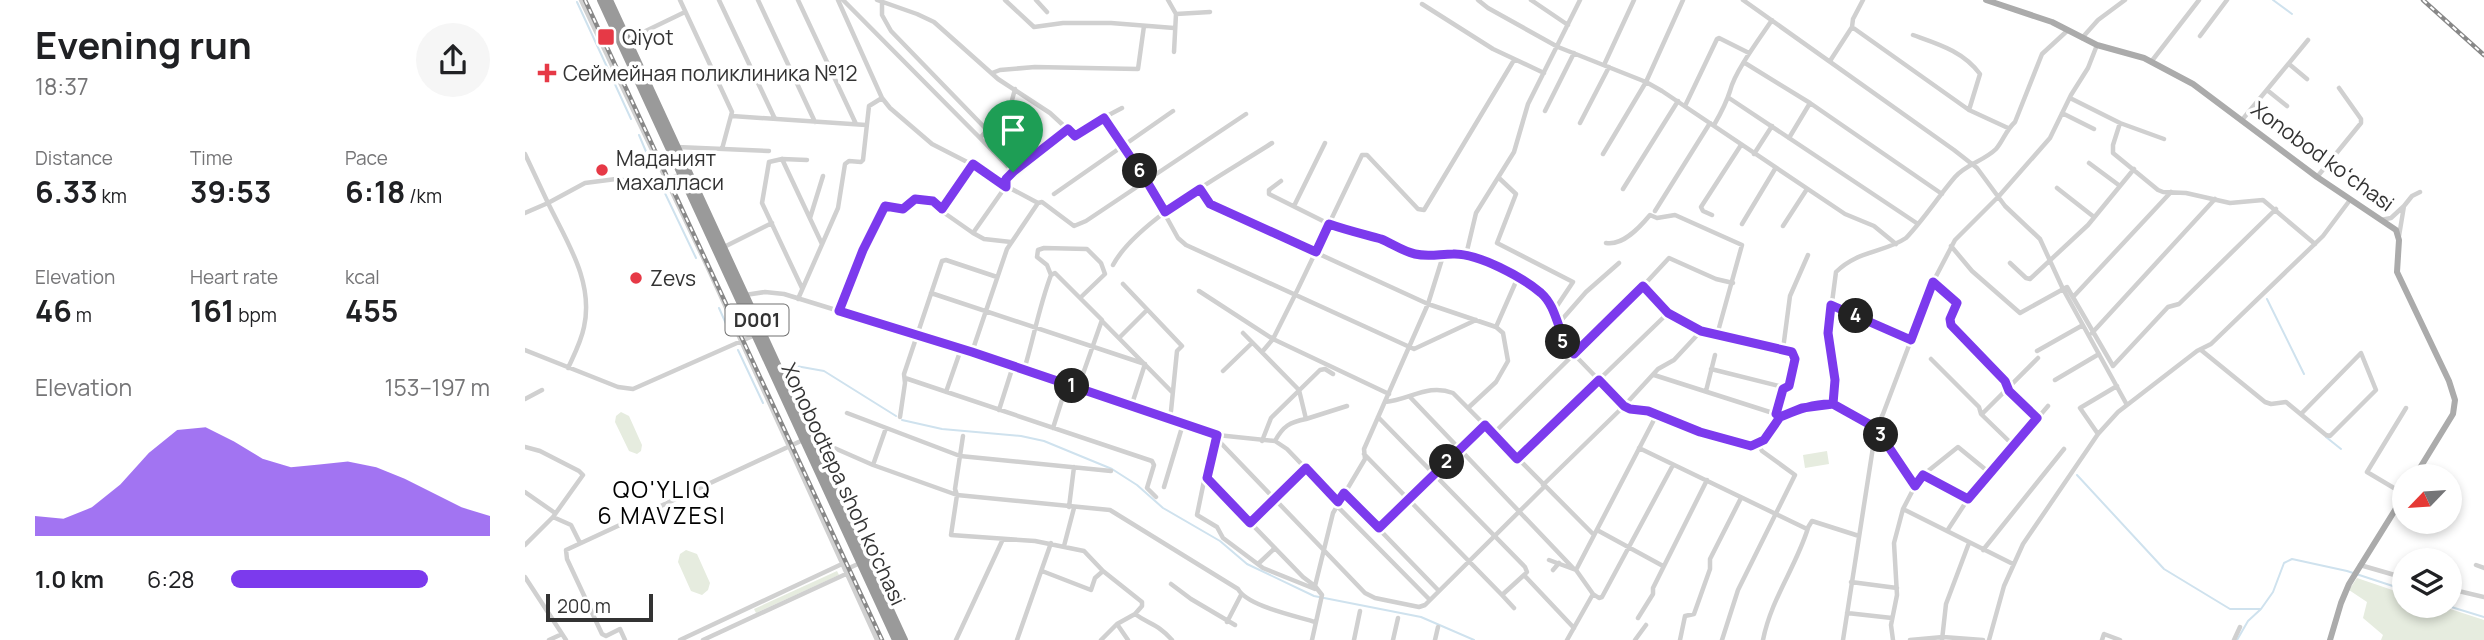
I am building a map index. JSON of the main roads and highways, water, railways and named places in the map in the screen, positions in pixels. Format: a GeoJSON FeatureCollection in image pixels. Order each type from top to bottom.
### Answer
{"type":"FeatureCollection","features":[{"type":"Feature","properties":{"kind":"highway","name":"Xonobodtepa shoh ko'chasi"},"geometry":{"type":"LineString","coordinates":[[601,0],[676,147],[723,247],[794,410],[804,440],[896,640]]}},
{"type":"Feature","properties":{"kind":"highway","name":"Xonobodtepa shoh ko'chasi"},"geometry":{"type":"LineString","coordinates":[[609,0],[674,161],[755,335],[815,446],[904,640]]}},
{"type":"Feature","properties":{"kind":"main road","name":"Xonobod koʻchasi"},"geometry":{"type":"LineString","coordinates":[[1986,0],[2006,3],[2097,45],[2151,62],[2199,87],[2317,177],[2396,230],[2399,240],[2397,272],[2449,381],[2455,400],[2451,417],[2422,464]]}},
{"type":"Feature","properties":{"kind":"main road"},"geometry":{"type":"LineString","coordinates":[[2330,640],[2342,598],[2356,570],[2392,513]]}},
{"type":"Feature","properties":{"kind":"waterway"},"geometry":{"type":"LineString","coordinates":[[2273,0],[2292,14]]}},
{"type":"Feature","properties":{"kind":"waterway"},"geometry":{"type":"LineString","coordinates":[[577,2],[631,119]]}},
{"type":"Feature","properties":{"kind":"waterway"},"geometry":{"type":"LineString","coordinates":[[639,135],[650,161]]}},
{"type":"Feature","properties":{"kind":"waterway"},"geometry":{"type":"LineString","coordinates":[[662,187],[696,258]]}},
{"type":"Feature","properties":{"kind":"waterway"},"geometry":{"type":"LineString","coordinates":[[2267,299],[2304,374]]}},
{"type":"Feature","properties":{"kind":"waterway"},"geometry":{"type":"LineString","coordinates":[[719,308],[731,335]]}},
{"type":"Feature","properties":{"kind":"waterway"},"geometry":{"type":"LineString","coordinates":[[738,350],[763,403]]}},
{"type":"Feature","properties":{"kind":"waterway"},"geometry":{"type":"LineString","coordinates":[[796,366],[824,371],[896,416]]}},
{"type":"Feature","properties":{"kind":"waterway"},"geometry":{"type":"LineString","coordinates":[[902,420],[942,429],[1021,436],[1044,441],[1112,469],[1137,485],[1163,508],[1220,541],[1247,564],[1314,596],[1421,617],[1474,640]]}},
{"type":"Feature","properties":{"kind":"waterway"},"geometry":{"type":"LineString","coordinates":[[2326,437],[2341,449]]}},
{"type":"Feature","properties":{"kind":"waterway"},"geometry":{"type":"LineString","coordinates":[[2077,475],[2164,569],[2230,609],[2261,609],[2273,592],[2284,563],[2292,559],[2347,571],[2392,586]]}},
{"type":"Feature","properties":{"kind":"waterway"},"geometry":{"type":"LineString","coordinates":[[2237,640],[2248,621],[2261,609]]}},
{"type":"Feature","properties":{"kind":"waterway"},"geometry":{"type":"LineString","coordinates":[[2462,610],[2484,617]]}},
{"type":"Feature","properties":{"kind":"railway"},"geometry":{"type":"LineString","coordinates":[[585,0],[882,640]]}},
{"type":"Feature","properties":{"kind":"railway"},"geometry":{"type":"LineString","coordinates":[[2423,0],[2484,55]]}},
{"type":"Feature","properties":{"kind":"place","name":"Qiyot"},"geometry":{"type":"Point","coordinates":[606,37]}},
{"type":"Feature","properties":{"kind":"place","name":"Сеймейная поликлиника №12"},"geometry":{"type":"Point","coordinates":[547,73]}},
{"type":"Feature","properties":{"kind":"place","name":"Маданият махалласи"},"geometry":{"type":"Point","coordinates":[602,170]}},
{"type":"Feature","properties":{"kind":"place","name":"Zevs"},"geometry":{"type":"Point","coordinates":[636,278]}},
{"type":"Feature","properties":{"kind":"district","name":"QO'YLIQ 6 MAVZESI"},"geometry":{"type":"Point","coordinates":[662,502]}}]}
